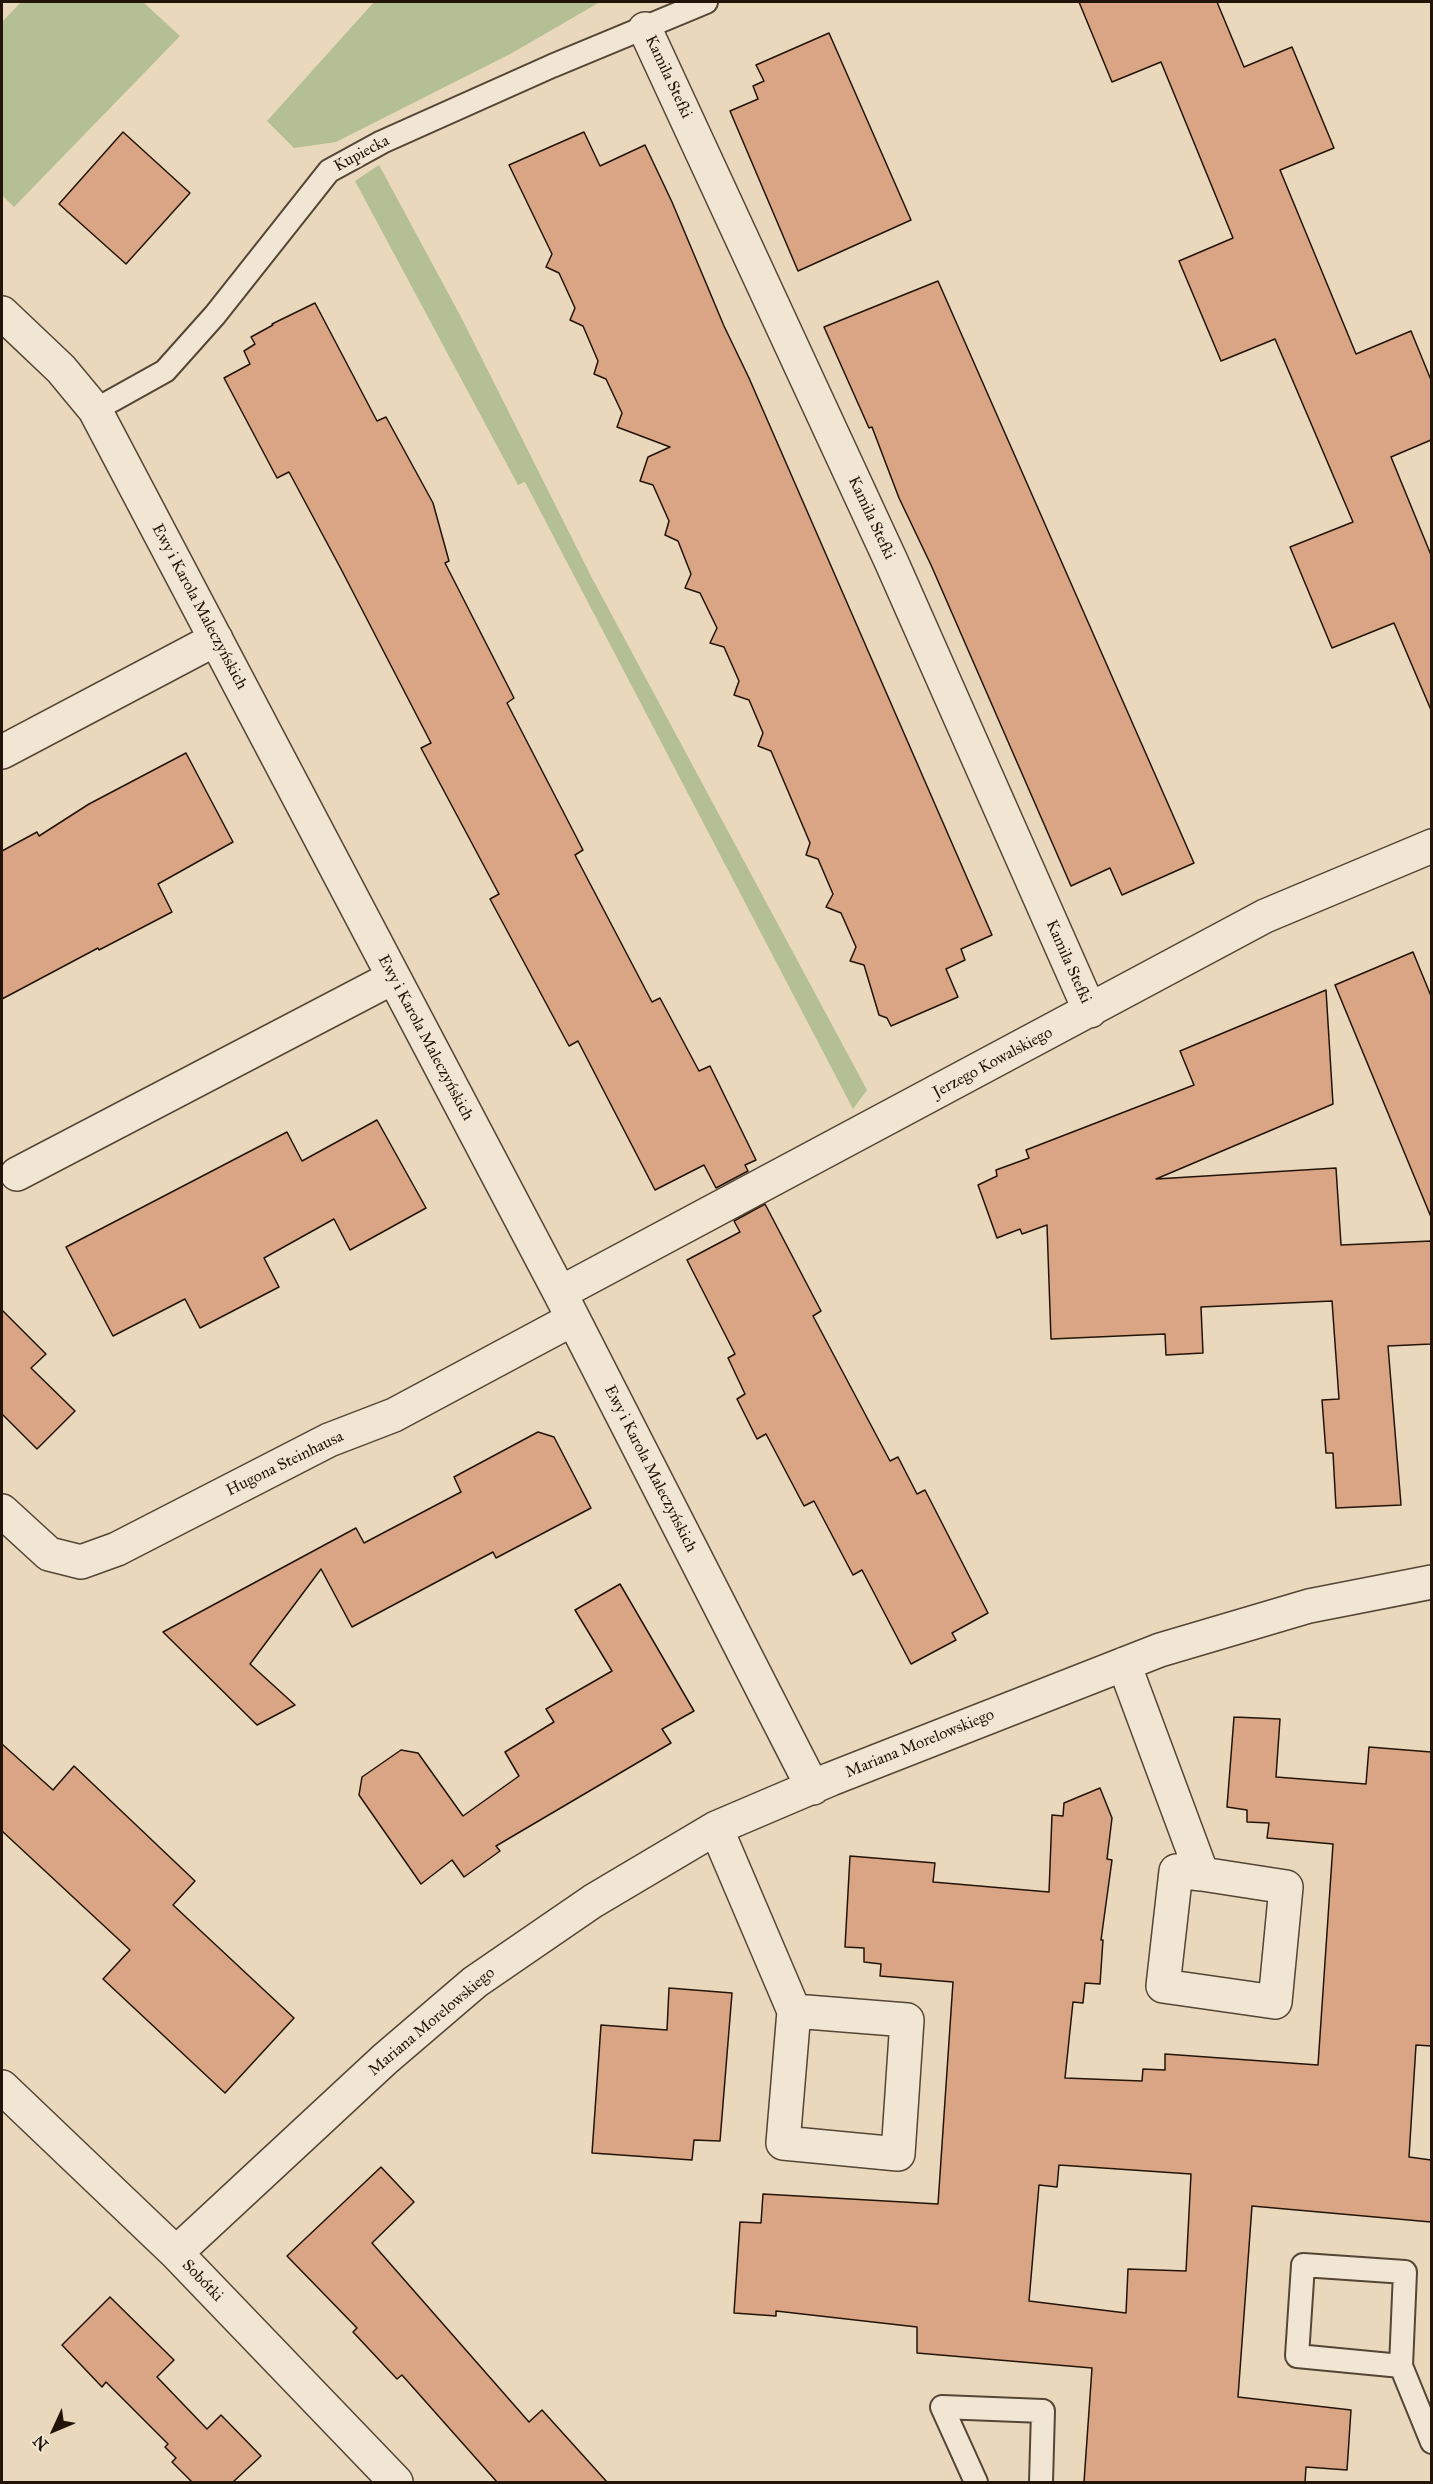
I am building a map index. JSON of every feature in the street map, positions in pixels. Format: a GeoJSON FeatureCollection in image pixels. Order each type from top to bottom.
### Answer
{"type":"FeatureCollection","features":[{"type":"Feature","properties":{"kind":"street","name":"Kamila Stefki"},"geometry":{"type":"LineString","coordinates":[[645,29],[886,550],[1090,1011]]}},
{"type":"Feature","properties":{"kind":"street","name":"Ewy i Karola Maleczyńskich"},"geometry":{"type":"LineString","coordinates":[[2,313],[61,369],[95,410],[566,1306],[813,1788]]}},
{"type":"Feature","properties":{"kind":"street"},"geometry":{"type":"LineString","coordinates":[[2,752],[216,639]]}},
{"type":"Feature","properties":{"kind":"street","name":"Jerzego Kowalskiego"},"geometry":{"type":"LineString","coordinates":[[566,1306],[1090,1011],[1266,916],[1431,846]]}},
{"type":"Feature","properties":{"kind":"street"},"geometry":{"type":"LineString","coordinates":[[17,1174],[392,978]]}},
{"type":"Feature","properties":{"kind":"street","name":"Hugona Steinhausa"},"geometry":{"type":"LineString","coordinates":[[2,1511],[49,1554],[81,1562],[117,1549],[328,1440],[394,1415],[566,1306]]}},
{"type":"Feature","properties":{"kind":"street","name":"Mariana Morelowskiego"},"geometry":{"type":"LineString","coordinates":[[176,2253],[385,2059],[475,1982],[593,1901],[716,1828],[1160,1650],[1309,1606],[1431,1582]]}},
{"type":"Feature","properties":{"kind":"street"},"geometry":{"type":"LineString","coordinates":[[1124,1664],[1202,1874]]}},
{"type":"Feature","properties":{"kind":"street"},"geometry":{"type":"LineString","coordinates":[[716,1828],[794,2011],[783,2143],[898,2154],[907,2020],[794,2011]]}},
{"type":"Feature","properties":{"kind":"street"},"geometry":{"type":"LineString","coordinates":[[1176,1871],[1202,1874],[1286,1887],[1275,2002],[1163,1986],[1176,1871]]}},
{"type":"Feature","properties":{"kind":"street","name":"Sobótki"},"geometry":{"type":"LineString","coordinates":[[2,2087],[176,2253],[396,2482]]}},
{"type":"Feature","properties":{"kind":"lane","name":"Kupiecka"},"geometry":{"type":"LineString","coordinates":[[95,410],[165,371],[215,315],[329,171],[382,142],[552,66],[706,2]]}},
{"type":"Feature","properties":{"kind":"lane"},"geometry":{"type":"LineString","coordinates":[[1401,2366],[1297,2356],[1303,2265],[1405,2272],[1401,2366],[1431,2442]]}},
{"type":"Feature","properties":{"kind":"lane"},"geometry":{"type":"LineString","coordinates":[[976,2482],[942,2408],[1043,2411],[1041,2482]]}},
{"type":"Feature","properties":{"kind":"green space"},"geometry":{"type":"Polygon","coordinates":[[[21,2],[143,2],[180,36],[14,207],[2,195],[2,22],[21,2]]]}},
{"type":"Feature","properties":{"kind":"green space"},"geometry":{"type":"Polygon","coordinates":[[[374,2],[600,2],[512,53],[336,142],[294,148],[267,121],[374,2]]]}},
{"type":"Feature","properties":{"kind":"green space"},"geometry":{"type":"Polygon","coordinates":[[[379,165],[461,317],[593,580],[867,1090],[853,1109],[525,482],[518,485],[355,181],[379,165]]]}},
{"type":"Feature","properties":{"kind":"building"},"geometry":{"type":"Polygon","coordinates":[[[1079,2],[1217,2],[1244,67],[1292,47],[1334,148],[1280,170],[1356,354],[1411,331],[1431,380],[1431,440],[1391,457],[1431,555],[1431,710],[1394,623],[1332,648],[1290,547],[1353,522],[1275,339],[1221,361],[1179,261],[1233,238],[1161,62],[1112,82],[1079,2]]]}},
{"type":"Feature","properties":{"kind":"building"},"geometry":{"type":"Polygon","coordinates":[[[829,33],[911,220],[798,271],[730,111],[758,99],[753,86],[764,81],[756,65],[829,33]]]}},
{"type":"Feature","properties":{"kind":"building"},"geometry":{"type":"Polygon","coordinates":[[[123,132],[190,193],[126,264],[59,204],[123,132]]]}},
{"type":"Feature","properties":{"kind":"building"},"geometry":{"type":"Polygon","coordinates":[[[584,132],[600,166],[645,145],[992,935],[961,949],[965,960],[946,969],[958,997],[891,1026],[887,1018],[879,1015],[864,965],[850,961],[856,947],[841,913],[826,907],[833,894],[818,859],[806,855],[810,843],[771,751],[758,746],[763,733],[749,700],[734,695],[739,681],[724,647],[710,643],[717,628],[700,593],[685,588],[691,574],[678,541],[665,535],[669,521],[653,485],[640,481],[648,457],[670,447],[617,427],[622,413],[606,379],[594,374],[598,361],[583,326],[570,320],[575,308],[559,273],[546,267],[552,254],[509,165],[584,132]]]}},
{"type":"Feature","properties":{"kind":"building"},"geometry":{"type":"Polygon","coordinates":[[[938,281],[1194,863],[1122,895],[1110,868],[1071,886],[931,565],[899,498],[872,427],[869,428],[824,327],[938,281]]]}},
{"type":"Feature","properties":{"kind":"building"},"geometry":{"type":"Polygon","coordinates":[[[315,303],[377,421],[386,417],[433,503],[449,561],[445,563],[514,698],[507,703],[583,850],[575,855],[652,1002],[660,998],[699,1071],[710,1066],[756,1160],[745,1165],[748,1171],[716,1188],[704,1165],[655,1190],[578,1041],[569,1046],[490,899],[499,894],[421,748],[431,743],[341,569],[289,472],[277,478],[224,378],[250,364],[244,351],[255,344],[251,337],[315,303]]]}},
{"type":"Feature","properties":{"kind":"building"},"geometry":{"type":"Polygon","coordinates":[[[186,753],[233,842],[158,884],[172,912],[2,999],[2,851],[37,832],[39,836],[89,804],[186,753]]]}},
{"type":"Feature","properties":{"kind":"building"},"geometry":{"type":"Polygon","coordinates":[[[1413,952],[1431,996],[1431,1217],[1335,985],[1413,952]]]}},
{"type":"Feature","properties":{"kind":"building"},"geometry":{"type":"Polygon","coordinates":[[[1326,990],[1333,1104],[1156,1179],[1336,1168],[1341,1245],[1431,1241],[1431,1344],[1388,1346],[1401,1505],[1336,1508],[1333,1453],[1326,1453],[1322,1400],[1339,1399],[1332,1301],[1201,1307],[1203,1353],[1166,1355],[1165,1334],[1051,1339],[1047,1225],[1022,1234],[1020,1229],[997,1238],[978,1185],[997,1176],[996,1170],[1029,1158],[1026,1150],[1194,1085],[1180,1051],[1326,990]]]}},
{"type":"Feature","properties":{"kind":"building"},"geometry":{"type":"Polygon","coordinates":[[[377,1120],[426,1208],[350,1250],[334,1219],[264,1258],[279,1287],[200,1328],[185,1299],[113,1336],[66,1247],[287,1132],[302,1161],[377,1120]]]}},
{"type":"Feature","properties":{"kind":"building"},"geometry":{"type":"Polygon","coordinates":[[[765,1204],[821,1311],[813,1316],[890,1461],[898,1457],[917,1494],[925,1490],[988,1613],[952,1633],[956,1640],[911,1664],[862,1570],[853,1575],[814,1501],[804,1506],[766,1434],[757,1439],[737,1399],[745,1394],[728,1358],[735,1354],[687,1260],[740,1232],[734,1221],[765,1204]]]}},
{"type":"Feature","properties":{"kind":"building"},"geometry":{"type":"Polygon","coordinates":[[[2,1310],[46,1354],[31,1368],[75,1411],[37,1449],[2,1414],[2,1310]]]}},
{"type":"Feature","properties":{"kind":"building"},"geometry":{"type":"Polygon","coordinates":[[[538,1432],[554,1437],[591,1508],[496,1558],[493,1552],[352,1627],[321,1569],[250,1664],[295,1705],[257,1725],[163,1632],[356,1528],[364,1543],[461,1492],[454,1477],[538,1432]]]}},
{"type":"Feature","properties":{"kind":"building"},"geometry":{"type":"Polygon","coordinates":[[[620,1584],[694,1711],[662,1729],[671,1743],[496,1846],[500,1851],[464,1877],[452,1860],[421,1884],[359,1795],[362,1777],[401,1750],[418,1753],[463,1816],[519,1776],[505,1752],[554,1722],[546,1709],[612,1671],[575,1610],[620,1584]]]}},
{"type":"Feature","properties":{"kind":"building"},"geometry":{"type":"Polygon","coordinates":[[[1234,1717],[1280,1719],[1276,1777],[1366,1784],[1369,1747],[1431,1752],[1431,2046],[1416,2045],[1409,2157],[1431,2160],[1431,2222],[1252,2206],[1238,2397],[1351,2410],[1347,2470],[1306,2467],[1305,2482],[1084,2482],[1092,2368],[917,2353],[917,2327],[776,2311],[776,2316],[734,2313],[740,2222],[761,2223],[763,2194],[938,2204],[953,1982],[880,1976],[881,1964],[864,1962],[864,1948],[845,1947],[850,1856],[935,1863],[933,1882],[1049,1892],[1052,1815],[1063,1816],[1064,1803],[1100,1788],[1112,1818],[1107,1859],[1112,1860],[1101,1940],[1103,1940],[1100,1984],[1085,1983],[1083,2003],[1073,2002],[1065,2078],[1142,2081],[1143,2069],[1165,2070],[1165,2054],[1318,2065],[1333,1844],[1267,1838],[1269,1823],[1247,1822],[1247,1810],[1227,1807],[1234,1717]],[[1059,2165],[1057,2187],[1039,2185],[1029,2301],[1126,2313],[1128,2269],[1186,2271],[1191,2174],[1059,2165]]]}},
{"type":"Feature","properties":{"kind":"building"},"geometry":{"type":"Polygon","coordinates":[[[2,1744],[53,1790],[74,1766],[195,1881],[173,1905],[294,2018],[225,2093],[103,1979],[130,1950],[2,1831],[2,1744]]]}},
{"type":"Feature","properties":{"kind":"building"},"geometry":{"type":"Polygon","coordinates":[[[669,1988],[732,1993],[720,2141],[694,2140],[692,2160],[592,2153],[601,2025],[667,2030],[669,1988]]]}},
{"type":"Feature","properties":{"kind":"building"},"geometry":{"type":"Polygon","coordinates":[[[381,2167],[414,2202],[372,2243],[529,2422],[542,2410],[607,2482],[497,2482],[402,2375],[397,2379],[353,2332],[357,2328],[287,2256],[381,2167]]]}},
{"type":"Feature","properties":{"kind":"building"},"geometry":{"type":"Polygon","coordinates":[[[110,2297],[174,2360],[157,2377],[207,2429],[221,2415],[261,2456],[233,2482],[192,2482],[172,2462],[176,2458],[165,2447],[168,2444],[106,2382],[102,2387],[62,2345],[110,2297]]]}}]}
